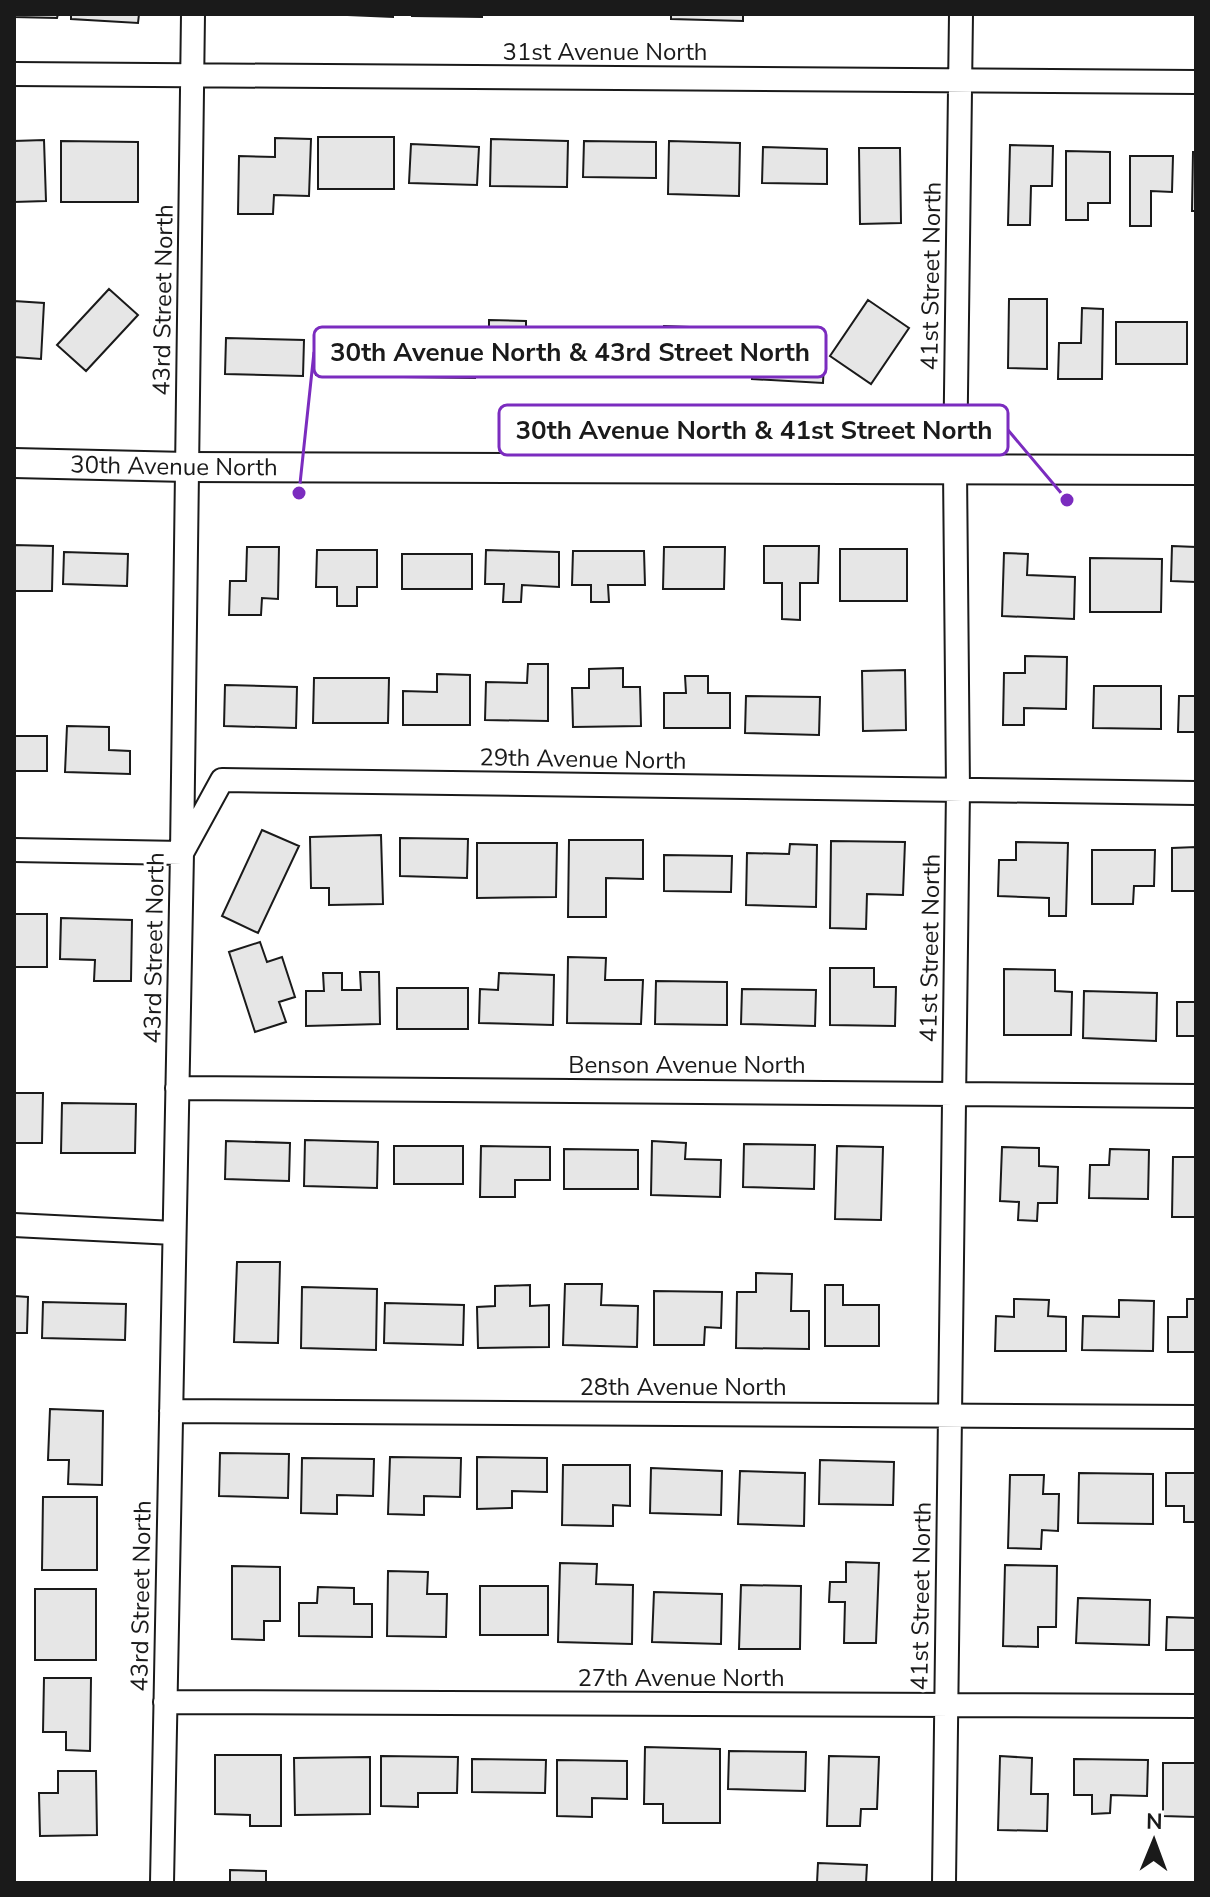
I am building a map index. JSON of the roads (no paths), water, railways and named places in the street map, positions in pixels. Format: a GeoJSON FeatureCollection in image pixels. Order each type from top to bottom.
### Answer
{"type":"FeatureCollection","features":[{"type":"Feature","properties":{"kind":"street","name":"43rd Street North"},"geometry":{"type":"LineString","coordinates":[[162,1883],[182,853],[193,14]]}},
{"type":"Feature","properties":{"kind":"street","name":"41st Street North"},"geometry":{"type":"LineString","coordinates":[[944,1883],[958,790],[955,469],[961,14]]}},
{"type":"Feature","properties":{"kind":"street","name":"31st Avenue North"},"geometry":{"type":"LineString","coordinates":[[14,74],[1196,82]]}},
{"type":"Feature","properties":{"kind":"street","name":"30th Avenue North"},"geometry":{"type":"LineString","coordinates":[[14,463],[187,467],[1196,470]]}},
{"type":"Feature","properties":{"kind":"street","name":"29th Avenue North"},"geometry":{"type":"LineString","coordinates":[[182,853],[222,780],[1196,793]]}},
{"type":"Feature","properties":{"kind":"street"},"geometry":{"type":"LineString","coordinates":[[14,850],[182,853]]}},
{"type":"Feature","properties":{"kind":"street","name":"Benson Avenue North"},"geometry":{"type":"LineString","coordinates":[[177,1088],[1196,1096]]}},
{"type":"Feature","properties":{"kind":"street"},"geometry":{"type":"LineString","coordinates":[[14,1225],[174,1233]]}},
{"type":"Feature","properties":{"kind":"street","name":"28th Avenue North"},"geometry":{"type":"LineString","coordinates":[[171,1411],[1196,1417]]}},
{"type":"Feature","properties":{"kind":"street","name":"27th Avenue North"},"geometry":{"type":"LineString","coordinates":[[165,1702],[1196,1706]]}},
{"type":"Feature","properties":{"kind":"place","name":"30th Avenue North & 43rd Street North"},"geometry":{"type":"Point","coordinates":[299,493]}},
{"type":"Feature","properties":{"kind":"place","name":"30th Avenue North & 41st Street North"},"geometry":{"type":"Point","coordinates":[1067,500]}}]}
